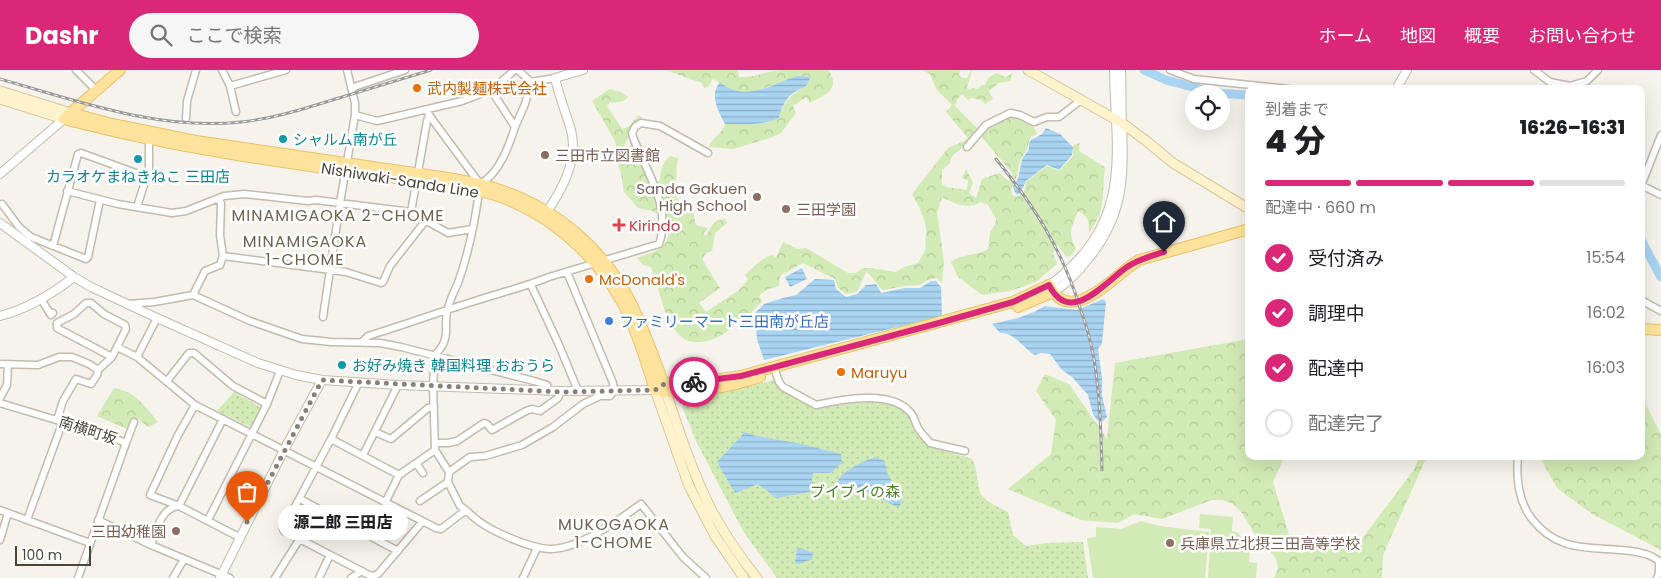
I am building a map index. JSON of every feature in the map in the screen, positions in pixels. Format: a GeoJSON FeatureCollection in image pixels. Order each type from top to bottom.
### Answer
{"type":"FeatureCollection","features":[{"type":"Feature","properties":{"kind":"main road"},"geometry":{"type":"LineString","coordinates":[[67,116],[120,70]]}},
{"type":"Feature","properties":{"kind":"main road"},"geometry":{"type":"LineString","coordinates":[[1028,70],[1118,121],[1173,163],[1245,207]]}},
{"type":"Feature","properties":{"kind":"main road"},"geometry":{"type":"LineString","coordinates":[[0,91],[67,116]]}},
{"type":"Feature","properties":{"kind":"main road"},"geometry":{"type":"LineString","coordinates":[[0,100],[67,116]]}},
{"type":"Feature","properties":{"kind":"main road","name":"Nishiwaki-Sanda Line"},"geometry":{"type":"LineString","coordinates":[[67,116],[225,153],[346,167],[480,187],[545,215],[568,237],[600,262],[626,311],[646,361],[662,389]]}},
{"type":"Feature","properties":{"kind":"main road"},"geometry":{"type":"LineString","coordinates":[[1051,289],[1056,297],[1064,301],[1082,300],[1096,293],[1127,267],[1139,260],[1245,231]]}},
{"type":"Feature","properties":{"kind":"main road"},"geometry":{"type":"LineString","coordinates":[[662,389],[728,386],[1015,308],[1051,289]]}},
{"type":"Feature","properties":{"kind":"main road"},"geometry":{"type":"LineString","coordinates":[[662,389],[721,380],[772,368],[1013,302],[1051,289]]}},
{"type":"Feature","properties":{"kind":"main road"},"geometry":{"type":"LineString","coordinates":[[1645,329],[1661,329]]}},
{"type":"Feature","properties":{"kind":"main road"},"geometry":{"type":"LineString","coordinates":[[662,389],[712,511],[757,578]]}},
{"type":"Feature","properties":{"kind":"main road"},"geometry":{"type":"LineString","coordinates":[[662,389],[689,486],[715,536],[744,578]]}},
{"type":"Feature","properties":{"kind":"main road"},"geometry":{"type":"LineString","coordinates":[[702,489],[737,542],[764,578]]}},
{"type":"Feature","properties":{"kind":"street"},"geometry":{"type":"LineString","coordinates":[[76,70],[96,90]]}},
{"type":"Feature","properties":{"kind":"street"},"geometry":{"type":"LineString","coordinates":[[186,118],[187,101],[196,70]]}},
{"type":"Feature","properties":{"kind":"street"},"geometry":{"type":"LineString","coordinates":[[222,70],[230,86],[236,112]]}},
{"type":"Feature","properties":{"kind":"street"},"geometry":{"type":"LineString","coordinates":[[230,86],[286,70]]}},
{"type":"Feature","properties":{"kind":"street"},"geometry":{"type":"LineString","coordinates":[[323,317],[355,115],[355,103],[347,70]]}},
{"type":"Feature","properties":{"kind":"street"},"geometry":{"type":"LineString","coordinates":[[351,88],[384,73],[405,70]]}},
{"type":"Feature","properties":{"kind":"street"},"geometry":{"type":"LineString","coordinates":[[355,115],[377,121],[428,112],[491,90],[516,70],[531,82],[583,70]]}},
{"type":"Feature","properties":{"kind":"street"},"geometry":{"type":"LineString","coordinates":[[1170,70],[1194,79],[1251,85]]}},
{"type":"Feature","properties":{"kind":"street"},"geometry":{"type":"LineString","coordinates":[[1398,85],[1407,70]]}},
{"type":"Feature","properties":{"kind":"street"},"geometry":{"type":"LineString","coordinates":[[1534,70],[1550,82],[1565,85]]}},
{"type":"Feature","properties":{"kind":"street"},"geometry":{"type":"LineString","coordinates":[[1573,85],[1587,81],[1598,70]]}},
{"type":"Feature","properties":{"kind":"street"},"geometry":{"type":"LineString","coordinates":[[1051,289],[1067,281],[1084,264],[1102,240],[1113,219],[1124,172],[1118,121],[1117,72]]}},
{"type":"Feature","properties":{"kind":"street"},"geometry":{"type":"LineString","coordinates":[[545,215],[569,172],[572,152],[571,130],[555,78]]}},
{"type":"Feature","properties":{"kind":"street"},"geometry":{"type":"LineString","coordinates":[[531,82],[525,104],[503,156],[488,180],[480,187],[466,257],[447,311],[446,339],[434,355],[435,447],[449,472],[448,482],[460,506],[487,528],[537,548],[553,549],[568,546],[611,526],[641,504],[683,556],[706,578]]}},
{"type":"Feature","properties":{"kind":"street"},"geometry":{"type":"LineString","coordinates":[[491,90],[516,127]]}},
{"type":"Feature","properties":{"kind":"street"},"geometry":{"type":"LineString","coordinates":[[967,146],[986,125],[1010,113],[1020,115],[1034,122],[1047,117],[1059,117],[1081,100]]}},
{"type":"Feature","properties":{"kind":"street"},"geometry":{"type":"LineString","coordinates":[[411,212],[428,112]]}},
{"type":"Feature","properties":{"kind":"street"},"geometry":{"type":"LineString","coordinates":[[428,112],[480,187]]}},
{"type":"Feature","properties":{"kind":"street"},"geometry":{"type":"LineString","coordinates":[[0,174],[67,116]]}},
{"type":"Feature","properties":{"kind":"street"},"geometry":{"type":"LineString","coordinates":[[362,342],[368,336],[474,301],[659,244],[663,234],[664,221],[661,206],[632,133],[635,127],[641,123],[660,126],[708,153]]}},
{"type":"Feature","properties":{"kind":"street"},"geometry":{"type":"LineString","coordinates":[[1645,175],[1661,135]]}},
{"type":"Feature","properties":{"kind":"street"},"geometry":{"type":"LineString","coordinates":[[137,207],[149,169],[149,136]]}},
{"type":"Feature","properties":{"kind":"street"},"geometry":{"type":"LineString","coordinates":[[53,246],[76,157],[81,153],[147,177]]}},
{"type":"Feature","properties":{"kind":"street"},"geometry":{"type":"LineString","coordinates":[[1645,187],[1661,196]]}},
{"type":"Feature","properties":{"kind":"street"},"geometry":{"type":"LineString","coordinates":[[67,192],[172,213],[186,211],[224,196],[244,194],[308,201],[316,200],[411,212],[448,232],[472,229]]}},
{"type":"Feature","properties":{"kind":"street"},"geometry":{"type":"LineString","coordinates":[[193,295],[205,271],[220,265],[223,256],[220,236],[221,203],[218,199]]}},
{"type":"Feature","properties":{"kind":"street"},"geometry":{"type":"LineString","coordinates":[[2,204],[25,232],[38,240],[86,259],[100,200]]}},
{"type":"Feature","properties":{"kind":"street"},"geometry":{"type":"LineString","coordinates":[[223,256],[346,272],[381,283],[390,266],[426,220]]}},
{"type":"Feature","properties":{"kind":"street"},"geometry":{"type":"LineString","coordinates":[[0,224],[74,277],[156,318],[280,371],[322,380],[398,385],[561,392],[662,389]]}},
{"type":"Feature","properties":{"kind":"street"},"geometry":{"type":"LineString","coordinates":[[449,472],[470,457],[485,456],[522,445],[552,427],[582,404],[600,396],[610,396],[614,391],[613,383],[567,272]]}},
{"type":"Feature","properties":{"kind":"street"},"geometry":{"type":"LineString","coordinates":[[0,316],[20,310],[41,299],[74,277]]}},
{"type":"Feature","properties":{"kind":"street"},"geometry":{"type":"LineString","coordinates":[[531,285],[578,390]]}},
{"type":"Feature","properties":{"kind":"street"},"geometry":{"type":"LineString","coordinates":[[128,304],[154,302],[193,295],[250,321],[302,339],[331,342],[362,342],[401,347],[547,385],[547,391]]}},
{"type":"Feature","properties":{"kind":"street"},"geometry":{"type":"LineString","coordinates":[[41,299],[50,315],[53,314]]}},
{"type":"Feature","properties":{"kind":"street"},"geometry":{"type":"LineString","coordinates":[[1645,302],[1661,311]]}},
{"type":"Feature","properties":{"kind":"street"},"geometry":{"type":"LineString","coordinates":[[27,520],[60,421],[63,401],[76,379],[91,384],[98,375],[98,370],[112,357],[126,329],[125,325],[104,314],[91,303],[86,303],[74,314],[57,324],[58,328],[112,357]]}},
{"type":"Feature","properties":{"kind":"street"},"geometry":{"type":"LineString","coordinates":[[137,357],[156,318]]}},
{"type":"Feature","properties":{"kind":"street"},"geometry":{"type":"LineString","coordinates":[[117,347],[137,357],[195,405],[422,522],[441,529],[466,510]]}},
{"type":"Feature","properties":{"kind":"street"},"geometry":{"type":"LineString","coordinates":[[167,382],[189,353],[194,353],[233,386],[267,404]]}},
{"type":"Feature","properties":{"kind":"street"},"geometry":{"type":"LineString","coordinates":[[0,364],[38,365],[59,357],[72,357],[98,370]]}},
{"type":"Feature","properties":{"kind":"street"},"geometry":{"type":"LineString","coordinates":[[0,398],[7,385],[8,364]]}},
{"type":"Feature","properties":{"kind":"street"},"geometry":{"type":"LineString","coordinates":[[208,520],[267,404],[280,371]]}},
{"type":"Feature","properties":{"kind":"street"},"geometry":{"type":"LineString","coordinates":[[776,373],[779,382],[784,388],[816,405],[834,401],[877,398],[890,400],[909,410],[930,444],[965,451]]}},
{"type":"Feature","properties":{"kind":"street"},"geometry":{"type":"LineString","coordinates":[[220,576],[322,380]]}},
{"type":"Feature","properties":{"kind":"street"},"geometry":{"type":"LineString","coordinates":[[360,382],[283,529],[299,540],[374,576],[378,574],[422,522]]}},
{"type":"Feature","properties":{"kind":"street"},"geometry":{"type":"LineString","coordinates":[[363,455],[398,385]]}},
{"type":"Feature","properties":{"kind":"street"},"geometry":{"type":"LineString","coordinates":[[385,503],[399,475],[435,447],[456,440],[484,423],[492,430],[526,411],[532,409],[540,410],[558,398],[561,392]]}},
{"type":"Feature","properties":{"kind":"street","name":"南横町坂"},"geometry":{"type":"LineString","coordinates":[[0,403],[126,443],[78,578]]}},
{"type":"Feature","properties":{"kind":"street"},"geometry":{"type":"LineString","coordinates":[[195,405],[150,495],[179,506],[239,537]]}},
{"type":"Feature","properties":{"kind":"street"},"geometry":{"type":"LineString","coordinates":[[375,432],[391,438],[428,408],[434,407]]}},
{"type":"Feature","properties":{"kind":"street"},"geometry":{"type":"LineString","coordinates":[[179,506],[223,419]]}},
{"type":"Feature","properties":{"kind":"street"},"geometry":{"type":"LineString","coordinates":[[126,443],[134,422]]}},
{"type":"Feature","properties":{"kind":"street"},"geometry":{"type":"LineString","coordinates":[[331,439],[399,475]]}},
{"type":"Feature","properties":{"kind":"street"},"geometry":{"type":"LineString","coordinates":[[1518,460],[1516,474],[1518,488],[1525,507],[1537,525],[1566,545],[1651,554],[1659,561],[1657,578]]}},
{"type":"Feature","properties":{"kind":"street"},"geometry":{"type":"LineString","coordinates":[[416,463],[423,473]]}},
{"type":"Feature","properties":{"kind":"street"},"geometry":{"type":"LineString","coordinates":[[420,501],[448,482]]}},
{"type":"Feature","properties":{"kind":"street"},"geometry":{"type":"LineString","coordinates":[[300,499],[398,551]]}},
{"type":"Feature","properties":{"kind":"street"},"geometry":{"type":"LineString","coordinates":[[151,545],[162,515],[170,507],[179,506]]}},
{"type":"Feature","properties":{"kind":"street"},"geometry":{"type":"LineString","coordinates":[[0,510],[90,543]]}},
{"type":"Feature","properties":{"kind":"street"},"geometry":{"type":"LineString","coordinates":[[0,540],[8,513]]}},
{"type":"Feature","properties":{"kind":"street"},"geometry":{"type":"LineString","coordinates":[[98,520],[220,576],[230,578]]}},
{"type":"Feature","properties":{"kind":"street"},"geometry":{"type":"LineString","coordinates":[[275,578],[299,540]]}},
{"type":"Feature","properties":{"kind":"street"},"geometry":{"type":"LineString","coordinates":[[523,578],[537,548]]}},
{"type":"Feature","properties":{"kind":"street"},"geometry":{"type":"LineString","coordinates":[[319,578],[330,556]]}},
{"type":"Feature","properties":{"kind":"street"},"geometry":{"type":"LineString","coordinates":[[173,578],[184,559]]}},
{"type":"Feature","properties":{"kind":"street"},"geometry":{"type":"LineString","coordinates":[[351,578],[362,571]]}},
{"type":"Feature","properties":{"kind":"green space"},"geometry":{"type":"Polygon","coordinates":[[[665,70],[736,70],[739,77],[744,77],[781,70],[828,70],[833,82],[830,91],[821,97],[810,103],[806,97],[793,106],[796,113],[781,133],[733,149],[709,147],[712,140],[725,124],[773,121],[779,118],[788,100],[803,88],[782,82],[753,92],[741,92],[732,90],[713,79],[708,87],[704,88],[702,83],[665,70]]]}},
{"type":"Feature","properties":{"kind":"green space"},"geometry":{"type":"Polygon","coordinates":[[[922,70],[960,70],[959,75],[962,78],[967,78],[971,70],[975,70],[972,71],[967,87],[969,90],[973,88],[978,89],[985,85],[988,78],[996,73],[1005,77],[1013,73],[1010,81],[999,83],[989,91],[993,99],[985,104],[981,100],[971,98],[968,100],[962,94],[956,101],[957,103],[954,105],[978,129],[942,170],[942,184],[947,187],[967,190],[968,180],[962,178],[966,169],[973,183],[969,193],[976,198],[982,179],[999,173],[1009,181],[1013,174],[980,135],[996,121],[1008,117],[1022,118],[1034,127],[1037,134],[1030,138],[1027,149],[1020,161],[1011,190],[1012,195],[1016,197],[1024,192],[1026,182],[1047,166],[1059,171],[1073,156],[1073,145],[1080,143],[1079,151],[1105,167],[1101,211],[1089,233],[1088,220],[1078,211],[1071,233],[1076,248],[1071,256],[1066,257],[1058,245],[1053,253],[1057,264],[1036,282],[1010,291],[982,295],[958,277],[951,262],[955,259],[988,249],[990,232],[995,225],[996,219],[988,205],[981,202],[966,206],[942,197],[937,213],[944,261],[942,283],[936,278],[920,285],[883,290],[866,272],[857,292],[846,294],[838,288],[835,279],[803,263],[780,276],[779,286],[766,290],[759,296],[762,301],[751,313],[743,314],[732,328],[724,334],[707,341],[693,342],[682,337],[674,329],[668,317],[651,267],[642,264],[637,258],[658,250],[663,246],[668,236],[668,219],[652,211],[638,208],[624,192],[615,156],[617,149],[615,141],[592,101],[610,89],[621,92],[628,97],[620,102],[610,102],[607,106],[622,129],[628,127],[638,116],[641,116],[641,120],[637,123],[624,145],[629,162],[634,164],[637,159],[630,145],[637,141],[644,147],[646,161],[657,182],[660,180],[665,161],[670,156],[678,158],[674,195],[681,202],[692,206],[696,225],[708,228],[703,234],[707,236],[713,224],[725,219],[727,223],[715,233],[712,251],[706,253],[702,259],[720,288],[699,303],[706,312],[739,290],[748,280],[745,275],[758,263],[772,255],[776,258],[783,242],[798,249],[806,248],[848,273],[856,273],[863,268],[896,272],[904,267],[918,263],[926,249],[926,229],[923,216],[912,194],[948,148],[968,138],[946,112],[952,105],[936,89],[930,74],[922,70]]]}},
{"type":"Feature","properties":{"kind":"green space"},"geometry":{"type":"Polygon","coordinates":[[[1245,339],[1245,460],[1283,460],[1273,482],[1291,541],[1355,548],[1413,471],[1418,460],[1425,460],[1383,555],[1382,578],[1274,578],[1278,568],[1276,558],[1257,538],[1242,513],[1233,504],[1222,500],[1212,500],[1162,519],[1134,514],[1118,523],[1081,520],[1008,489],[1051,454],[1056,420],[1036,391],[1045,374],[1069,384],[1107,439],[1115,363],[1245,339]]]}},
{"type":"Feature","properties":{"kind":"green space","name":"ブイブイの森"},"geometry":{"type":"Polygon","coordinates":[[[775,380],[781,389],[812,407],[882,401],[906,411],[933,447],[972,459],[976,468],[981,494],[990,502],[1008,512],[1013,535],[1026,546],[1083,542],[1088,578],[777,578],[743,531],[696,441],[682,406],[685,397],[744,388],[775,380]]]}},
{"type":"Feature","properties":{"kind":"green space"},"geometry":{"type":"Polygon","coordinates":[[[114,388],[134,396],[158,422],[148,427],[138,419],[129,430],[97,416],[114,388]]]}},
{"type":"Feature","properties":{"kind":"green space"},"geometry":{"type":"Polygon","coordinates":[[[234,392],[262,408],[254,425],[252,424],[250,427],[217,411],[234,392]]]}},
{"type":"Feature","properties":{"kind":"green space"},"geometry":{"type":"Polygon","coordinates":[[[1645,402],[1661,435],[1661,550],[1592,514],[1557,488],[1541,460],[1645,460],[1645,402]]]}},
{"type":"Feature","properties":{"kind":"green space"},"geometry":{"type":"Polygon","coordinates":[[[1200,514],[1233,517],[1232,531],[1237,532],[1250,547],[1249,562],[1257,563],[1256,578],[1208,578],[1211,529],[1199,528],[1200,514]]]}},
{"type":"Feature","properties":{"kind":"green space","name":"兵庫県立北摂三田高等学校"},"geometry":{"type":"Polygon","coordinates":[[[1141,521],[1160,526],[1209,532],[1205,578],[1093,578],[1087,538],[1096,537],[1096,527],[1121,529],[1141,521]]]}},
{"type":"Feature","properties":{"kind":"water"},"geometry":{"type":"Polygon","coordinates":[[[797,76],[810,77],[806,85],[788,98],[779,118],[759,123],[725,124],[717,108],[715,97],[715,92],[720,82],[729,88],[748,92],[797,76]]]}},
{"type":"Feature","properties":{"kind":"water"},"geometry":{"type":"Polygon","coordinates":[[[1046,128],[1060,134],[1073,147],[1072,155],[1059,170],[1047,165],[1026,181],[1020,194],[1017,194],[1013,186],[1018,179],[1022,159],[1029,149],[1029,143],[1042,134],[1046,128]]]}},
{"type":"Feature","properties":{"kind":"water"},"geometry":{"type":"Polygon","coordinates":[[[802,268],[807,279],[790,287],[785,277],[802,268]]]}},
{"type":"Feature","properties":{"kind":"water"},"geometry":{"type":"Polygon","coordinates":[[[815,279],[834,280],[836,289],[846,297],[857,294],[866,285],[876,284],[881,293],[905,288],[920,288],[931,281],[936,281],[941,287],[942,316],[764,360],[757,339],[754,314],[764,304],[796,295],[815,279]]]}},
{"type":"Feature","properties":{"kind":"water"},"geometry":{"type":"Polygon","coordinates":[[[1103,299],[1106,302],[1102,343],[1098,349],[1102,378],[1102,396],[1107,417],[1103,421],[1097,420],[1093,414],[1088,395],[1072,377],[1062,370],[1050,354],[1041,353],[1035,355],[1015,338],[1005,333],[1000,333],[992,324],[1018,318],[1045,306],[1077,310],[1103,299]]]}},
{"type":"Feature","properties":{"kind":"water"},"geometry":{"type":"Polygon","coordinates":[[[745,432],[841,454],[842,463],[830,473],[813,473],[810,492],[776,498],[758,484],[735,493],[717,462],[745,432]]]}},
{"type":"Feature","properties":{"kind":"water"},"geometry":{"type":"Polygon","coordinates":[[[875,457],[885,461],[890,479],[903,492],[900,506],[895,506],[866,491],[850,492],[837,483],[848,470],[875,457]]]}},
{"type":"Feature","properties":{"kind":"water"},"geometry":{"type":"Polygon","coordinates":[[[800,548],[813,553],[812,559],[799,564],[795,563],[797,549],[800,548]]]}},
{"type":"Feature","properties":{"kind":"waterway"},"geometry":{"type":"LineString","coordinates":[[1144,70],[1166,80],[1215,93],[1245,95]]}},
{"type":"Feature","properties":{"kind":"waterway"},"geometry":{"type":"LineString","coordinates":[[1645,247],[1661,277]]}},
{"type":"Feature","properties":{"kind":"railway"},"geometry":{"type":"LineString","coordinates":[[0,79],[119,112],[149,118],[210,124],[252,121],[285,114],[431,70]]}},
{"type":"Feature","properties":{"kind":"railway"},"geometry":{"type":"LineString","coordinates":[[996,159],[1046,229],[1073,287],[1094,359],[1101,428],[1102,470]]}},
{"type":"Feature","properties":{"kind":"way so far"},"geometry":{"type":"LineString","coordinates":[[247,522],[322,380],[561,392],[655,390],[664,384],[694,382]]}},
{"type":"Feature","properties":{"kind":"place","name":"武内製麺株式会社"},"geometry":{"type":"Point","coordinates":[417,88]}},
{"type":"Feature","properties":{"kind":"place","name":"シャルム南が丘"},"geometry":{"type":"Point","coordinates":[283,139]}},
{"type":"Feature","properties":{"kind":"place","name":"三田市立図書館"},"geometry":{"type":"Point","coordinates":[545,155]}},
{"type":"Feature","properties":{"kind":"place","name":"カラオケまねきねこ 三田店"},"geometry":{"type":"Point","coordinates":[138,159]}},
{"type":"Feature","properties":{"kind":"place","name":"Sanda Gakuen High School"},"geometry":{"type":"Point","coordinates":[757,197]}},
{"type":"Feature","properties":{"kind":"place","name":"三田学園"},"geometry":{"type":"Point","coordinates":[786,209]}},
{"type":"Feature","properties":{"kind":"place","name":"Kirindo"},"geometry":{"type":"Point","coordinates":[619,225]}},
{"type":"Feature","properties":{"kind":"place","name":"McDonald's"},"geometry":{"type":"Point","coordinates":[589,279]}},
{"type":"Feature","properties":{"kind":"place","name":"ファミリーマート三田南が丘店"},"geometry":{"type":"Point","coordinates":[609,321]}},
{"type":"Feature","properties":{"kind":"place","name":"お好み焼き 韓国料理 おおうら"},"geometry":{"type":"Point","coordinates":[342,365]}},
{"type":"Feature","properties":{"kind":"place","name":"Maruyu"},"geometry":{"type":"Point","coordinates":[841,372]}},
{"type":"Feature","properties":{"kind":"place","name":"源二郎 三田店"},"geometry":{"type":"Point","coordinates":[247,522]}},
{"type":"Feature","properties":{"kind":"place","name":"三田幼稚園"},"geometry":{"type":"Point","coordinates":[176,531]}},
{"type":"Feature","properties":{"kind":"place","name":"兵庫県立北摂三田高等学校"},"geometry":{"type":"Point","coordinates":[1170,543]}},
{"type":"Feature","properties":{"kind":"district","name":"MINAMIGAOKA 2-CHOME"},"geometry":{"type":"Point","coordinates":[338,215]}},
{"type":"Feature","properties":{"kind":"district","name":"MINAMIGAOKA 1-CHOME"},"geometry":{"type":"Point","coordinates":[305,250]}},
{"type":"Feature","properties":{"kind":"district","name":"MUKOGAOKA 1-CHOME"},"geometry":{"type":"Point","coordinates":[614,533]}},
{"type":"Feature","properties":{"kind":"route"},"geometry":{"type":"LineString","coordinates":[[694,382],[741,376],[939,323],[1023,299],[1049,285],[1059,299],[1077,302],[1096,293],[1127,267],[1139,260],[1164,252]]}}]}
